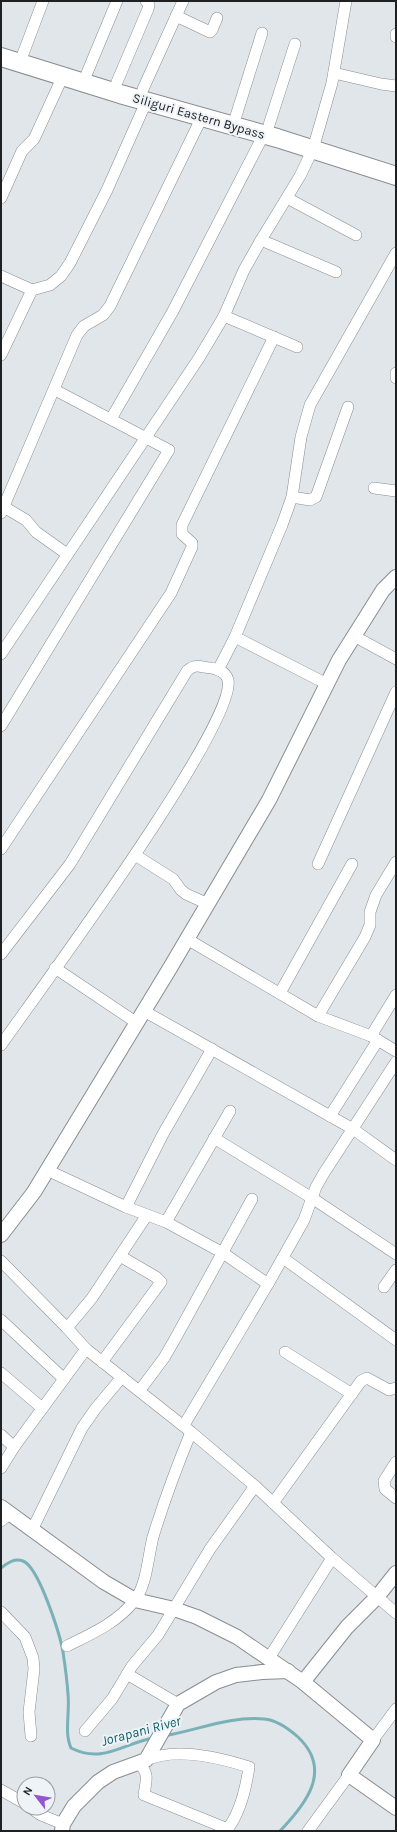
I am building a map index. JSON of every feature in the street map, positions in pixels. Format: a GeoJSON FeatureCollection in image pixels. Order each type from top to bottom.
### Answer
{"type":"FeatureCollection","features":[{"type":"Feature","properties":{"kind":"main road","name":"Siliguri Eastern Bypass"},"geometry":{"type":"LineString","coordinates":[[1,48],[117,82],[145,95],[202,117],[266,130],[396,164]]}},
{"type":"Feature","properties":{"kind":"main road","name":"Siliguri Eastern Bypass"},"geometry":{"type":"LineString","coordinates":[[1,57],[63,76],[236,116],[266,130]]}},
{"type":"Feature","properties":{"kind":"main road","name":"Siliguri Eastern Bypass"},"geometry":{"type":"LineString","coordinates":[[315,144],[396,176]]}},
{"type":"Feature","properties":{"kind":"street"},"geometry":{"type":"LineString","coordinates":[[23,54],[42,1]]}},
{"type":"Feature","properties":{"kind":"street"},"geometry":{"type":"LineString","coordinates":[[87,73],[116,1]]}},
{"type":"Feature","properties":{"kind":"street"},"geometry":{"type":"LineString","coordinates":[[117,82],[148,9],[149,4],[146,1]]}},
{"type":"Feature","properties":{"kind":"street"},"geometry":{"type":"LineString","coordinates":[[1,276],[32,290],[50,285],[61,276],[70,263],[107,190],[183,1]]}},
{"type":"Feature","properties":{"kind":"street"},"geometry":{"type":"LineString","coordinates":[[1,654],[199,358],[224,316],[244,270],[287,198],[315,144],[334,73],[346,1]]}},
{"type":"Feature","properties":{"kind":"street"},"geometry":{"type":"LineString","coordinates":[[176,16],[210,32],[217,18]]}},
{"type":"Feature","properties":{"kind":"street"},"geometry":{"type":"LineString","coordinates":[[236,116],[262,33]]}},
{"type":"Feature","properties":{"kind":"street"},"geometry":{"type":"LineString","coordinates":[[111,419],[173,311],[266,130],[295,44]]}},
{"type":"Feature","properties":{"kind":"street"},"geometry":{"type":"LineString","coordinates":[[334,73],[396,86]]}},
{"type":"Feature","properties":{"kind":"street"},"geometry":{"type":"LineString","coordinates":[[2,192],[22,152],[34,139],[63,76]]}},
{"type":"Feature","properties":{"kind":"street"},"geometry":{"type":"LineString","coordinates":[[67,554],[36,532],[26,520],[2,510],[55,390],[77,335],[84,326],[103,315],[110,306],[202,117]]}},
{"type":"Feature","properties":{"kind":"street"},"geometry":{"type":"LineString","coordinates":[[287,198],[356,235]]}},
{"type":"Feature","properties":{"kind":"street"},"geometry":{"type":"LineString","coordinates":[[261,240],[336,272]]}},
{"type":"Feature","properties":{"kind":"street"},"geometry":{"type":"LineString","coordinates":[[218,670],[235,637],[282,525],[292,497],[301,437],[310,405],[396,253]]}},
{"type":"Feature","properties":{"kind":"street"},"geometry":{"type":"LineString","coordinates":[[1,355],[5,336],[32,290]]}},
{"type":"Feature","properties":{"kind":"street"},"geometry":{"type":"LineString","coordinates":[[224,316],[297,347]]}},
{"type":"Feature","properties":{"kind":"street"},"geometry":{"type":"LineString","coordinates":[[1,849],[171,593],[192,547],[192,543],[182,534],[182,525],[274,337]]}},
{"type":"Feature","properties":{"kind":"street"},"geometry":{"type":"LineString","coordinates":[[1,726],[169,450],[55,390]]}},
{"type":"Feature","properties":{"kind":"street"},"geometry":{"type":"LineString","coordinates":[[292,497],[310,500],[316,497],[348,407]]}},
{"type":"Feature","properties":{"kind":"street"},"geometry":{"type":"LineString","coordinates":[[374,488],[396,491]]}},
{"type":"Feature","properties":{"kind":"street"},"geometry":{"type":"LineString","coordinates":[[1,1235],[34,1192],[187,939],[269,800],[327,684],[354,636],[383,590],[396,577]]}},
{"type":"Feature","properties":{"kind":"street"},"geometry":{"type":"LineString","coordinates":[[354,636],[396,659]]}},
{"type":"Feature","properties":{"kind":"street"},"geometry":{"type":"LineString","coordinates":[[235,637],[327,684]]}},
{"type":"Feature","properties":{"kind":"street"},"geometry":{"type":"LineString","coordinates":[[1,954],[70,864],[186,671],[192,667],[198,666],[218,670],[226,676],[228,682],[223,703],[208,738],[187,775],[135,855],[1,1045]]}},
{"type":"Feature","properties":{"kind":"street"},"geometry":{"type":"LineString","coordinates":[[318,864],[396,692]]}},
{"type":"Feature","properties":{"kind":"street"},"geometry":{"type":"LineString","coordinates":[[135,855],[173,879],[186,894],[208,904]]}},
{"type":"Feature","properties":{"kind":"street"},"geometry":{"type":"LineString","coordinates":[[318,1016],[365,937],[370,925],[370,912],[376,895],[396,862]]}},
{"type":"Feature","properties":{"kind":"street"},"geometry":{"type":"LineString","coordinates":[[280,993],[352,864]]}},
{"type":"Feature","properties":{"kind":"street"},"geometry":{"type":"LineString","coordinates":[[187,939],[318,1016],[375,1038],[396,1051]]}},
{"type":"Feature","properties":{"kind":"street"},"geometry":{"type":"LineString","coordinates":[[55,968],[140,1017],[212,1049],[353,1129],[396,1160]]}},
{"type":"Feature","properties":{"kind":"street"},"geometry":{"type":"LineString","coordinates":[[330,1116],[375,1038],[396,995]]}},
{"type":"Feature","properties":{"kind":"street"},"geometry":{"type":"LineString","coordinates":[[126,1206],[167,1128],[212,1049]]}},
{"type":"Feature","properties":{"kind":"street"},"geometry":{"type":"LineString","coordinates":[[67,1646],[101,1630],[116,1619],[135,1600],[143,1585],[153,1538],[188,1428],[304,1220],[312,1198],[324,1173],[396,1062]]}},
{"type":"Feature","properties":{"kind":"street"},"geometry":{"type":"LineString","coordinates":[[166,1222],[230,1111]]}},
{"type":"Feature","properties":{"kind":"street"},"geometry":{"type":"LineString","coordinates":[[214,1138],[312,1198],[396,1254]]}},
{"type":"Feature","properties":{"kind":"street"},"geometry":{"type":"LineString","coordinates":[[47,1170],[126,1206],[166,1222],[223,1253],[268,1284]]}},
{"type":"Feature","properties":{"kind":"street"},"geometry":{"type":"LineString","coordinates":[[140,1390],[164,1358],[252,1199]]}},
{"type":"Feature","properties":{"kind":"street"},"geometry":{"type":"LineString","coordinates":[[68,1328],[92,1298],[147,1215]]}},
{"type":"Feature","properties":{"kind":"street"},"geometry":{"type":"LineString","coordinates":[[102,1362],[161,1282],[156,1277],[120,1256]]}},
{"type":"Feature","properties":{"kind":"street"},"geometry":{"type":"LineString","coordinates":[[283,1258],[396,1340]]}},
{"type":"Feature","properties":{"kind":"street"},"geometry":{"type":"LineString","coordinates":[[1,1261],[68,1328],[86,1349],[188,1428],[255,1486],[332,1558],[396,1614]]}},
{"type":"Feature","properties":{"kind":"street"},"geometry":{"type":"LineString","coordinates":[[384,1287],[396,1270]]}},
{"type":"Feature","properties":{"kind":"street"},"geometry":{"type":"LineString","coordinates":[[1,1320],[64,1379]]}},
{"type":"Feature","properties":{"kind":"street"},"geometry":{"type":"LineString","coordinates":[[1,1468],[14,1447],[86,1349]]}},
{"type":"Feature","properties":{"kind":"street"},"geometry":{"type":"LineString","coordinates":[[285,1352],[352,1394]]}},
{"type":"Feature","properties":{"kind":"street"},"geometry":{"type":"LineString","coordinates":[[1,1373],[42,1408]]}},
{"type":"Feature","properties":{"kind":"street"},"geometry":{"type":"LineString","coordinates":[[32,1530],[82,1428],[96,1408],[122,1377]]}},
{"type":"Feature","properties":{"kind":"street"},"geometry":{"type":"LineString","coordinates":[[273,1503],[361,1381],[367,1378],[389,1390],[396,1388]]}},
{"type":"Feature","properties":{"kind":"street"},"geometry":{"type":"LineString","coordinates":[[1,1435],[14,1447]]}},
{"type":"Feature","properties":{"kind":"street"},"geometry":{"type":"LineString","coordinates":[[396,1462],[387,1473],[384,1481],[385,1489],[396,1498]]}},
{"type":"Feature","properties":{"kind":"street"},"geometry":{"type":"LineString","coordinates":[[85,1731],[112,1699],[127,1674],[158,1635],[210,1549],[255,1486]]}},
{"type":"Feature","properties":{"kind":"street"},"geometry":{"type":"LineString","coordinates":[[4,1514],[32,1530],[104,1582],[135,1600],[174,1609],[216,1625],[269,1658],[303,1682],[372,1740]]}},
{"type":"Feature","properties":{"kind":"street"},"geometry":{"type":"LineString","coordinates":[[269,1658],[332,1558]]}},
{"type":"Feature","properties":{"kind":"street"},"geometry":{"type":"LineString","coordinates":[[303,1682],[347,1627],[377,1597],[396,1573]]}},
{"type":"Feature","properties":{"kind":"street"},"geometry":{"type":"LineString","coordinates":[[1,1612],[25,1637],[33,1658],[34,1669],[29,1712],[31,1736]]}},
{"type":"Feature","properties":{"kind":"street"},"geometry":{"type":"LineString","coordinates":[[44,1816],[63,1827],[74,1806],[98,1782],[113,1772],[145,1757],[157,1755],[198,1756],[221,1758],[249,1767],[240,1805],[227,1830],[144,1795],[147,1774],[144,1768],[145,1757],[175,1708],[216,1682],[236,1676],[262,1672],[288,1671]]}},
{"type":"Feature","properties":{"kind":"street"},"geometry":{"type":"LineString","coordinates":[[127,1674],[175,1708]]}},
{"type":"Feature","properties":{"kind":"street"},"geometry":{"type":"LineString","coordinates":[[308,1831],[349,1775],[372,1740],[394,1716]]}},
{"type":"Feature","properties":{"kind":"street"},"geometry":{"type":"LineString","coordinates":[[349,1775],[396,1808]]}},
{"type":"Feature","properties":{"kind":"street"},"geometry":{"type":"LineString","coordinates":[[1,1790],[16,1799]]}},
{"type":"Feature","properties":{"kind":"waterway","name":"Jorapani River"},"geometry":{"type":"LineString","coordinates":[[1,1568],[14,1561],[23,1561],[36,1575],[48,1602],[58,1631],[63,1652],[67,1678],[68,1736],[71,1748],[93,1754],[103,1753],[153,1738]]}},
{"type":"Feature","properties":{"kind":"waterway","name":"Jorapani River"},"geometry":{"type":"LineString","coordinates":[[164,1736],[226,1721],[264,1719],[274,1721],[282,1725],[298,1737],[308,1749],[314,1762],[315,1774],[312,1786],[299,1810],[280,1831]]}}]}
